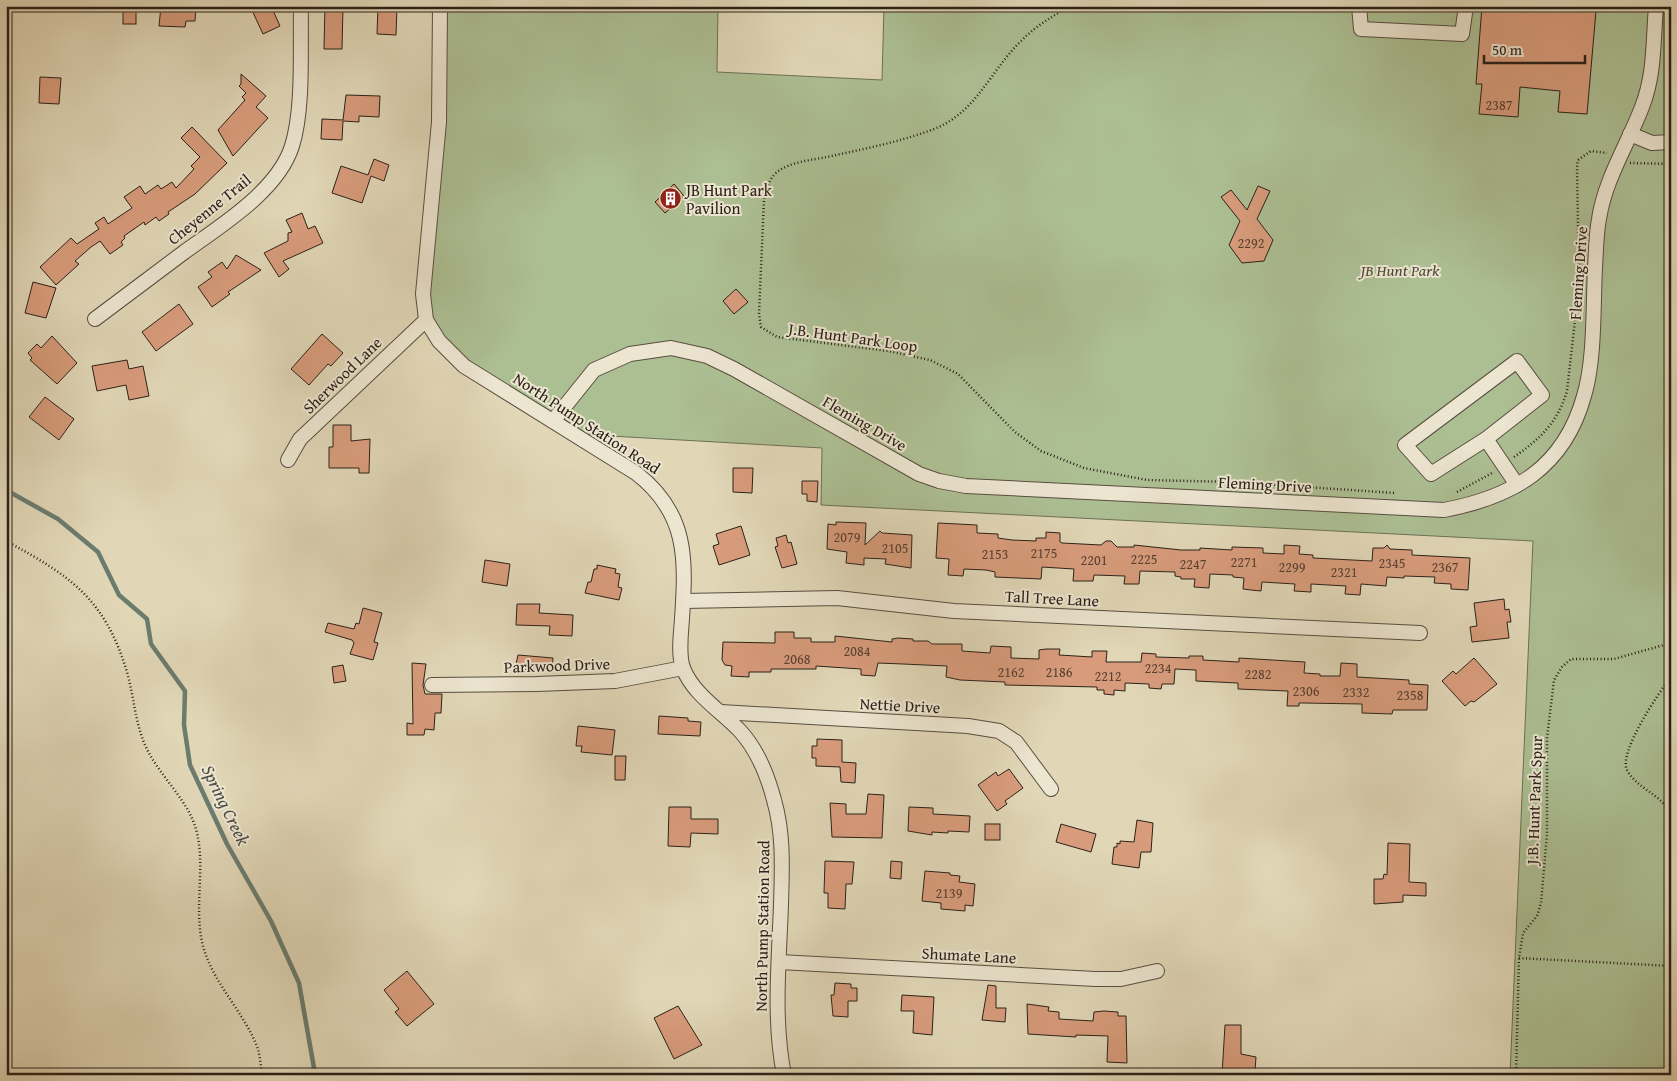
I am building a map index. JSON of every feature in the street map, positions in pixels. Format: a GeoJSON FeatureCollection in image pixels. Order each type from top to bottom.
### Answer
{"type":"FeatureCollection","features":[{"type":"Feature","properties":{"kind":"street","name":"Cheyenne Trail"},"geometry":{"type":"LineString","coordinates":[[95,318],[228,220],[257,196],[280,170],[292,148],[298,125],[301,6]]}},
{"type":"Feature","properties":{"kind":"street","name":"North Pump Station Road"},"geometry":{"type":"LineString","coordinates":[[440,6],[439,122],[423,294],[426,320],[438,341],[464,366],[642,477],[653,486],[670,508],[680,535],[684,563],[680,640],[683,668],[697,690],[721,712],[747,742],[762,766],[774,800],[781,830],[782,867],[777,1009],[780,1053],[784,1075]]}},
{"type":"Feature","properties":{"kind":"street"},"geometry":{"type":"LineString","coordinates":[[1359,6],[1361,29],[1462,34],[1466,6]]}},
{"type":"Feature","properties":{"kind":"street","name":"Fleming Drive"},"geometry":{"type":"LineString","coordinates":[[553,421],[594,370],[630,354],[671,348],[707,356],[734,369],[919,474],[938,481],[966,486],[1444,510],[1479,503],[1517,485],[1545,466],[1569,436],[1585,396],[1599,219],[1608,185],[1643,105],[1654,60],[1656,6]]}},
{"type":"Feature","properties":{"kind":"street"},"geometry":{"type":"LineString","coordinates":[[1630,134],[1652,143],[1671,142]]}},
{"type":"Feature","properties":{"kind":"street","name":"Sherwood Lane"},"geometry":{"type":"LineString","coordinates":[[288,460],[300,439],[426,320]]}},
{"type":"Feature","properties":{"kind":"street"},"geometry":{"type":"LineString","coordinates":[[1517,361],[1542,395],[1486,439],[1431,474],[1405,445],[1517,361]]}},
{"type":"Feature","properties":{"kind":"street"},"geometry":{"type":"LineString","coordinates":[[1486,439],[1517,485]]}},
{"type":"Feature","properties":{"kind":"street","name":"Tall Tree Lane"},"geometry":{"type":"LineString","coordinates":[[683,601],[837,598],[954,610],[1420,633]]}},
{"type":"Feature","properties":{"kind":"street","name":"Parkwood Drive"},"geometry":{"type":"LineString","coordinates":[[432,685],[615,681],[683,668]]}},
{"type":"Feature","properties":{"kind":"street","name":"Nettie Drive"},"geometry":{"type":"LineString","coordinates":[[721,712],[968,726],[999,731],[1016,742],[1050,789]]}},
{"type":"Feature","properties":{"kind":"street","name":"Shumate Lane"},"geometry":{"type":"LineString","coordinates":[[779,962],[1095,980],[1121,979],[1157,971]]}},
{"type":"Feature","properties":{"kind":"path","name":"J.B. Hunt Park Loop"},"geometry":{"type":"LineString","coordinates":[[1070,6],[1033,29],[1022,40],[978,98],[960,115],[916,135],[796,164],[776,173],[768,184],[764,199],[758,314],[761,327],[777,337],[888,351],[930,360],[958,374],[1015,432],[1040,451],[1084,468],[1147,480],[1232,482],[1402,494]]}},
{"type":"Feature","properties":{"kind":"path"},"geometry":{"type":"LineString","coordinates":[[1514,458],[1541,437],[1559,416],[1563,406],[1567,392],[1579,285],[1578,160],[1590,151],[1606,152],[1611,155]]}},
{"type":"Feature","properties":{"kind":"path"},"geometry":{"type":"LineString","coordinates":[[1626,162],[1671,164]]}},
{"type":"Feature","properties":{"kind":"path"},"geometry":{"type":"LineString","coordinates":[[1454,493],[1498,469]]}},
{"type":"Feature","properties":{"kind":"path"},"geometry":{"type":"LineString","coordinates":[[6,541],[44,562],[74,582],[97,609],[116,642],[127,674],[137,724],[146,747],[190,814],[196,828],[199,844],[199,913],[202,942],[210,966],[258,1049],[262,1075]]}},
{"type":"Feature","properties":{"kind":"path","name":"J.B. Hunt Park Spur"},"geometry":{"type":"LineString","coordinates":[[1516,1075],[1519,958],[1523,932],[1537,916],[1541,903],[1547,834],[1548,738],[1554,680],[1562,667],[1571,659],[1614,659],[1671,643]]}},
{"type":"Feature","properties":{"kind":"path"},"geometry":{"type":"LineString","coordinates":[[1671,677],[1638,730],[1626,758],[1626,769],[1638,784],[1662,802],[1671,815]]}},
{"type":"Feature","properties":{"kind":"path"},"geometry":{"type":"LineString","coordinates":[[1519,958],[1671,966]]}},
{"type":"Feature","properties":{"kind":"green space","name":"JB Hunt Park"},"geometry":{"type":"Polygon","coordinates":[[[440,6],[718,6],[717,72],[882,80],[884,6],[1671,6],[1671,1075],[1510,1075],[1533,541],[821,505],[822,448],[575,434],[464,366],[426,320],[440,6]]]}},
{"type":"Feature","properties":{"kind":"building"},"geometry":{"type":"Polygon","coordinates":[[[123,6],[136,6],[136,24],[123,24],[123,6]]]}},
{"type":"Feature","properties":{"kind":"building"},"geometry":{"type":"Polygon","coordinates":[[[161,6],[196,6],[195,21],[186,21],[185,27],[159,26],[161,6]]]}},
{"type":"Feature","properties":{"kind":"building"},"geometry":{"type":"Polygon","coordinates":[[[250,6],[271,6],[280,26],[263,34],[250,6]]]}},
{"type":"Feature","properties":{"kind":"building"},"geometry":{"type":"Polygon","coordinates":[[[325,6],[343,6],[342,49],[324,49],[325,6]]]}},
{"type":"Feature","properties":{"kind":"building"},"geometry":{"type":"Polygon","coordinates":[[[378,6],[397,6],[396,35],[377,34],[378,6]]]}},
{"type":"Feature","properties":{"kind":"building"},"geometry":{"type":"Polygon","coordinates":[[[1482,6],[1539,6],[1596,11],[1587,114],[1558,112],[1560,91],[1520,87],[1518,117],[1479,114],[1482,84],[1476,84],[1482,6]]]}},
{"type":"Feature","properties":{"kind":"building"},"geometry":{"type":"Polygon","coordinates":[[[241,74],[266,96],[256,107],[268,118],[233,156],[218,130],[245,100],[242,97],[246,93],[239,86],[241,84],[241,74]]]}},
{"type":"Feature","properties":{"kind":"building"},"geometry":{"type":"Polygon","coordinates":[[[40,77],[61,78],[59,104],[39,103],[40,77]]]}},
{"type":"Feature","properties":{"kind":"building"},"geometry":{"type":"Polygon","coordinates":[[[346,95],[380,96],[379,117],[359,116],[359,122],[343,121],[342,140],[321,139],[322,119],[343,120],[346,95]]]}},
{"type":"Feature","properties":{"kind":"building"},"geometry":{"type":"Polygon","coordinates":[[[192,127],[227,163],[195,194],[168,212],[169,214],[159,221],[156,217],[145,225],[144,222],[124,236],[125,238],[121,242],[123,245],[110,254],[100,241],[91,247],[75,261],[79,264],[56,285],[40,267],[71,238],[77,244],[99,229],[95,223],[104,217],[108,224],[132,208],[124,197],[140,186],[145,194],[158,185],[161,189],[172,182],[176,188],[194,169],[191,166],[200,157],[181,138],[192,127]]]}},
{"type":"Feature","properties":{"kind":"building"},"geometry":{"type":"Polygon","coordinates":[[[374,159],[389,165],[384,181],[371,176],[362,203],[332,193],[341,166],[368,175],[374,159]]]}},
{"type":"Feature","properties":{"kind":"building","name":"JB Hunt Park Pavilion"},"geometry":{"type":"Polygon","coordinates":[[[674,184],[684,196],[665,213],[655,202],[674,184]]]}},
{"type":"Feature","properties":{"kind":"building"},"geometry":{"type":"Polygon","coordinates":[[[1258,186],[1270,191],[1257,219],[1273,240],[1264,261],[1242,263],[1229,245],[1240,221],[1221,197],[1231,190],[1247,210],[1258,186]]]}},
{"type":"Feature","properties":{"kind":"building"},"geometry":{"type":"Polygon","coordinates":[[[302,213],[308,229],[315,226],[323,243],[283,261],[289,269],[279,277],[264,253],[288,241],[288,233],[292,232],[286,220],[302,213]]]}},
{"type":"Feature","properties":{"kind":"building"},"geometry":{"type":"Polygon","coordinates":[[[236,255],[261,270],[228,292],[230,294],[212,307],[198,287],[212,277],[208,272],[222,262],[227,269],[236,255]]]}},
{"type":"Feature","properties":{"kind":"building"},"geometry":{"type":"Polygon","coordinates":[[[33,282],[56,288],[46,318],[25,313],[33,282]]]}},
{"type":"Feature","properties":{"kind":"building"},"geometry":{"type":"Polygon","coordinates":[[[736,289],[748,302],[734,314],[723,301],[736,289]]]}},
{"type":"Feature","properties":{"kind":"building"},"geometry":{"type":"Polygon","coordinates":[[[179,304],[193,324],[156,351],[142,332],[179,304]]]}},
{"type":"Feature","properties":{"kind":"building"},"geometry":{"type":"Polygon","coordinates":[[[322,334],[343,353],[331,366],[328,364],[309,385],[291,369],[322,334]]]}},
{"type":"Feature","properties":{"kind":"building"},"geometry":{"type":"Polygon","coordinates":[[[52,336],[77,363],[57,384],[30,360],[32,358],[28,353],[37,344],[41,348],[52,336]]]}},
{"type":"Feature","properties":{"kind":"building"},"geometry":{"type":"Polygon","coordinates":[[[127,360],[129,369],[143,366],[149,396],[129,400],[126,385],[97,391],[92,366],[127,360]]]}},
{"type":"Feature","properties":{"kind":"building"},"geometry":{"type":"Polygon","coordinates":[[[45,397],[74,419],[59,440],[29,417],[45,397]]]}},
{"type":"Feature","properties":{"kind":"building"},"geometry":{"type":"Polygon","coordinates":[[[333,425],[351,425],[351,441],[370,439],[369,473],[359,473],[359,468],[329,468],[329,447],[333,447],[333,425]]]}},
{"type":"Feature","properties":{"kind":"building"},"geometry":{"type":"Polygon","coordinates":[[[733,468],[753,468],[752,493],[733,492],[733,468]]]}},
{"type":"Feature","properties":{"kind":"building"},"geometry":{"type":"Polygon","coordinates":[[[802,481],[818,481],[817,502],[807,501],[807,494],[802,494],[802,481]]]}},
{"type":"Feature","properties":{"kind":"building"},"geometry":{"type":"Polygon","coordinates":[[[836,522],[866,523],[865,545],[880,531],[882,533],[912,535],[911,568],[885,564],[886,559],[864,558],[864,565],[846,563],[847,552],[827,549],[828,524],[836,525],[836,522]]]}},
{"type":"Feature","properties":{"kind":"building"},"geometry":{"type":"Polygon","coordinates":[[[938,523],[977,525],[977,533],[998,534],[998,538],[1012,540],[1036,541],[1036,538],[1046,538],[1046,532],[1060,533],[1060,542],[1062,543],[1101,545],[1106,541],[1111,541],[1117,547],[1134,547],[1134,545],[1181,550],[1200,550],[1200,548],[1232,550],[1232,547],[1263,548],[1263,553],[1284,554],[1284,545],[1300,546],[1299,554],[1313,555],[1313,558],[1372,561],[1373,548],[1384,548],[1387,545],[1390,549],[1412,550],[1412,555],[1470,558],[1468,590],[1451,589],[1451,584],[1434,583],[1435,577],[1404,576],[1404,578],[1387,577],[1386,586],[1361,584],[1360,595],[1345,594],[1346,586],[1311,584],[1311,592],[1294,591],[1295,584],[1262,582],[1261,591],[1243,589],[1244,578],[1233,577],[1233,575],[1210,574],[1209,588],[1194,587],[1195,579],[1181,579],[1181,577],[1175,576],[1175,572],[1140,571],[1139,584],[1124,584],[1125,576],[1094,575],[1093,581],[1073,581],[1074,569],[1042,567],[1041,579],[995,577],[995,572],[964,569],[963,576],[948,575],[949,559],[936,558],[938,523]]]}},
{"type":"Feature","properties":{"kind":"building"},"geometry":{"type":"Polygon","coordinates":[[[741,526],[750,555],[719,565],[713,546],[719,544],[716,534],[741,526]]]}},
{"type":"Feature","properties":{"kind":"building"},"geometry":{"type":"Polygon","coordinates":[[[786,535],[788,543],[791,542],[797,564],[782,568],[775,547],[778,546],[776,538],[786,535]]]}},
{"type":"Feature","properties":{"kind":"building"},"geometry":{"type":"Polygon","coordinates":[[[485,560],[510,564],[507,586],[482,582],[485,560]]]}},
{"type":"Feature","properties":{"kind":"building"},"geometry":{"type":"Polygon","coordinates":[[[597,565],[616,569],[615,573],[620,574],[618,587],[622,588],[619,600],[585,593],[588,582],[591,582],[594,569],[597,569],[597,565]]]}},
{"type":"Feature","properties":{"kind":"building"},"geometry":{"type":"Polygon","coordinates":[[[1504,599],[1505,610],[1509,609],[1511,622],[1507,622],[1509,638],[1472,642],[1470,627],[1477,626],[1474,603],[1504,599]]]}},
{"type":"Feature","properties":{"kind":"building"},"geometry":{"type":"Polygon","coordinates":[[[517,604],[540,604],[539,613],[573,615],[572,636],[549,635],[550,626],[516,625],[517,604]]]}},
{"type":"Feature","properties":{"kind":"building"},"geometry":{"type":"Polygon","coordinates":[[[363,608],[382,613],[374,642],[378,643],[373,660],[350,654],[354,643],[352,640],[325,632],[328,623],[354,629],[356,623],[359,624],[363,608]]]}},
{"type":"Feature","properties":{"kind":"building"},"geometry":{"type":"Polygon","coordinates":[[[775,632],[794,632],[794,638],[811,638],[811,642],[835,642],[835,636],[892,642],[892,639],[898,638],[928,641],[932,644],[962,644],[962,651],[990,653],[991,646],[1011,647],[1011,658],[1039,659],[1039,650],[1060,649],[1059,655],[1092,657],[1092,651],[1107,651],[1106,662],[1141,662],[1142,653],[1156,654],[1156,657],[1189,658],[1189,656],[1203,656],[1203,660],[1239,662],[1239,658],[1305,662],[1304,673],[1320,674],[1320,676],[1340,676],[1341,663],[1357,664],[1357,677],[1409,680],[1409,684],[1428,685],[1427,710],[1393,710],[1392,714],[1362,713],[1362,704],[1299,703],[1299,706],[1287,706],[1288,691],[1238,689],[1238,683],[1196,681],[1196,670],[1175,669],[1174,684],[1162,684],[1161,689],[1149,688],[1149,684],[1125,683],[1125,691],[1114,690],[1114,695],[1104,694],[1104,690],[1097,690],[1097,687],[1005,685],[1005,682],[960,680],[946,677],[947,666],[878,663],[875,676],[861,675],[861,669],[816,666],[816,669],[771,669],[771,672],[749,672],[749,677],[731,676],[732,666],[725,665],[722,660],[723,642],[775,643],[775,632]]]}},
{"type":"Feature","properties":{"kind":"building"},"geometry":{"type":"Polygon","coordinates":[[[518,655],[553,658],[552,670],[515,669],[518,655]]]}},
{"type":"Feature","properties":{"kind":"building"},"geometry":{"type":"Polygon","coordinates":[[[1474,658],[1497,684],[1474,702],[1471,701],[1465,706],[1442,681],[1453,671],[1456,674],[1474,658]]]}},
{"type":"Feature","properties":{"kind":"building"},"geometry":{"type":"Polygon","coordinates":[[[412,663],[426,664],[423,685],[425,694],[442,694],[441,713],[435,713],[434,730],[425,729],[424,735],[407,735],[407,723],[413,724],[412,663]]]}},
{"type":"Feature","properties":{"kind":"building"},"geometry":{"type":"Polygon","coordinates":[[[343,665],[346,681],[334,683],[332,667],[343,665]]]}},
{"type":"Feature","properties":{"kind":"building"},"geometry":{"type":"Polygon","coordinates":[[[659,716],[688,718],[688,721],[701,722],[700,736],[658,734],[659,716]]]}},
{"type":"Feature","properties":{"kind":"building"},"geometry":{"type":"Polygon","coordinates":[[[578,726],[615,730],[612,755],[581,752],[582,746],[576,746],[578,726]]]}},
{"type":"Feature","properties":{"kind":"building"},"geometry":{"type":"Polygon","coordinates":[[[817,739],[842,740],[842,762],[856,763],[855,783],[841,782],[840,767],[816,766],[816,758],[812,758],[812,746],[817,746],[817,739]]]}},
{"type":"Feature","properties":{"kind":"building"},"geometry":{"type":"Polygon","coordinates":[[[615,756],[626,756],[625,780],[615,780],[615,756]]]}},
{"type":"Feature","properties":{"kind":"building"},"geometry":{"type":"Polygon","coordinates":[[[1009,769],[1023,788],[1005,801],[1007,804],[997,811],[978,785],[996,772],[998,776],[1009,769]]]}},
{"type":"Feature","properties":{"kind":"building"},"geometry":{"type":"Polygon","coordinates":[[[868,794],[884,795],[882,838],[832,837],[830,803],[846,804],[846,814],[866,814],[868,794]]]}},
{"type":"Feature","properties":{"kind":"building"},"geometry":{"type":"Polygon","coordinates":[[[669,807],[691,807],[691,819],[718,819],[718,834],[691,833],[690,847],[668,846],[669,807]]]}},
{"type":"Feature","properties":{"kind":"building"},"geometry":{"type":"Polygon","coordinates":[[[909,807],[933,808],[933,814],[970,816],[969,832],[932,832],[932,835],[908,831],[909,807]]]}},
{"type":"Feature","properties":{"kind":"building"},"geometry":{"type":"Polygon","coordinates":[[[1137,820],[1153,823],[1151,852],[1141,852],[1139,868],[1112,864],[1114,847],[1117,847],[1117,843],[1120,844],[1120,841],[1134,842],[1137,820]]]}},
{"type":"Feature","properties":{"kind":"building"},"geometry":{"type":"Polygon","coordinates":[[[985,824],[1000,824],[1000,840],[985,840],[985,824]]]}},
{"type":"Feature","properties":{"kind":"building"},"geometry":{"type":"Polygon","coordinates":[[[1061,824],[1096,834],[1091,852],[1056,842],[1061,824]]]}},
{"type":"Feature","properties":{"kind":"building"},"geometry":{"type":"Polygon","coordinates":[[[1388,843],[1410,844],[1409,882],[1426,883],[1426,896],[1403,895],[1403,902],[1374,904],[1374,879],[1383,879],[1384,874],[1387,875],[1388,843]]]}},
{"type":"Feature","properties":{"kind":"building"},"geometry":{"type":"Polygon","coordinates":[[[825,861],[854,862],[852,884],[846,884],[845,909],[828,908],[828,893],[824,893],[825,861]]]}},
{"type":"Feature","properties":{"kind":"building"},"geometry":{"type":"Polygon","coordinates":[[[891,861],[902,862],[901,879],[890,878],[891,861]]]}},
{"type":"Feature","properties":{"kind":"building"},"geometry":{"type":"Polygon","coordinates":[[[925,871],[950,873],[950,875],[960,876],[959,882],[975,884],[973,906],[965,905],[965,911],[941,909],[941,903],[922,901],[925,871]]]}},
{"type":"Feature","properties":{"kind":"building"},"geometry":{"type":"Polygon","coordinates":[[[407,971],[434,1004],[407,1026],[395,1012],[399,1009],[384,990],[407,971]]]}},
{"type":"Feature","properties":{"kind":"building"},"geometry":{"type":"Polygon","coordinates":[[[835,983],[851,984],[851,988],[857,988],[857,1001],[848,1001],[848,1017],[833,1016],[831,995],[834,995],[835,983]]]}},
{"type":"Feature","properties":{"kind":"building"},"geometry":{"type":"Polygon","coordinates":[[[988,985],[996,986],[996,1008],[1006,1008],[1005,1022],[982,1020],[988,985]]]}},
{"type":"Feature","properties":{"kind":"building"},"geometry":{"type":"Polygon","coordinates":[[[902,995],[934,997],[932,1035],[913,1033],[914,1011],[901,1011],[902,995]]]}},
{"type":"Feature","properties":{"kind":"building"},"geometry":{"type":"Polygon","coordinates":[[[1027,1004],[1049,1007],[1048,1011],[1059,1012],[1059,1019],[1093,1021],[1094,1012],[1104,1011],[1118,1012],[1118,1016],[1126,1016],[1127,1063],[1107,1062],[1108,1036],[1076,1035],[1076,1037],[1028,1034],[1027,1004]]]}},
{"type":"Feature","properties":{"kind":"building"},"geometry":{"type":"Polygon","coordinates":[[[678,1006],[702,1045],[674,1059],[654,1018],[678,1006]]]}},
{"type":"Feature","properties":{"kind":"building"},"geometry":{"type":"Polygon","coordinates":[[[1225,1025],[1241,1025],[1241,1054],[1256,1057],[1255,1071],[1248,1071],[1248,1075],[1222,1075],[1225,1025]]]}},
{"type":"Feature","properties":{"kind":"waterway","name":"Spring Creek"},"geometry":{"type":"LineString","coordinates":[[6,490],[58,519],[98,552],[119,595],[147,619],[151,644],[185,691],[184,725],[190,765],[227,844],[271,921],[299,983],[314,1068],[312,1075]]}},
{"type":"Feature","properties":{"kind":"place","name":"JB Hunt Park Pavilion"},"geometry":{"type":"Point","coordinates":[670,199]}}]}
